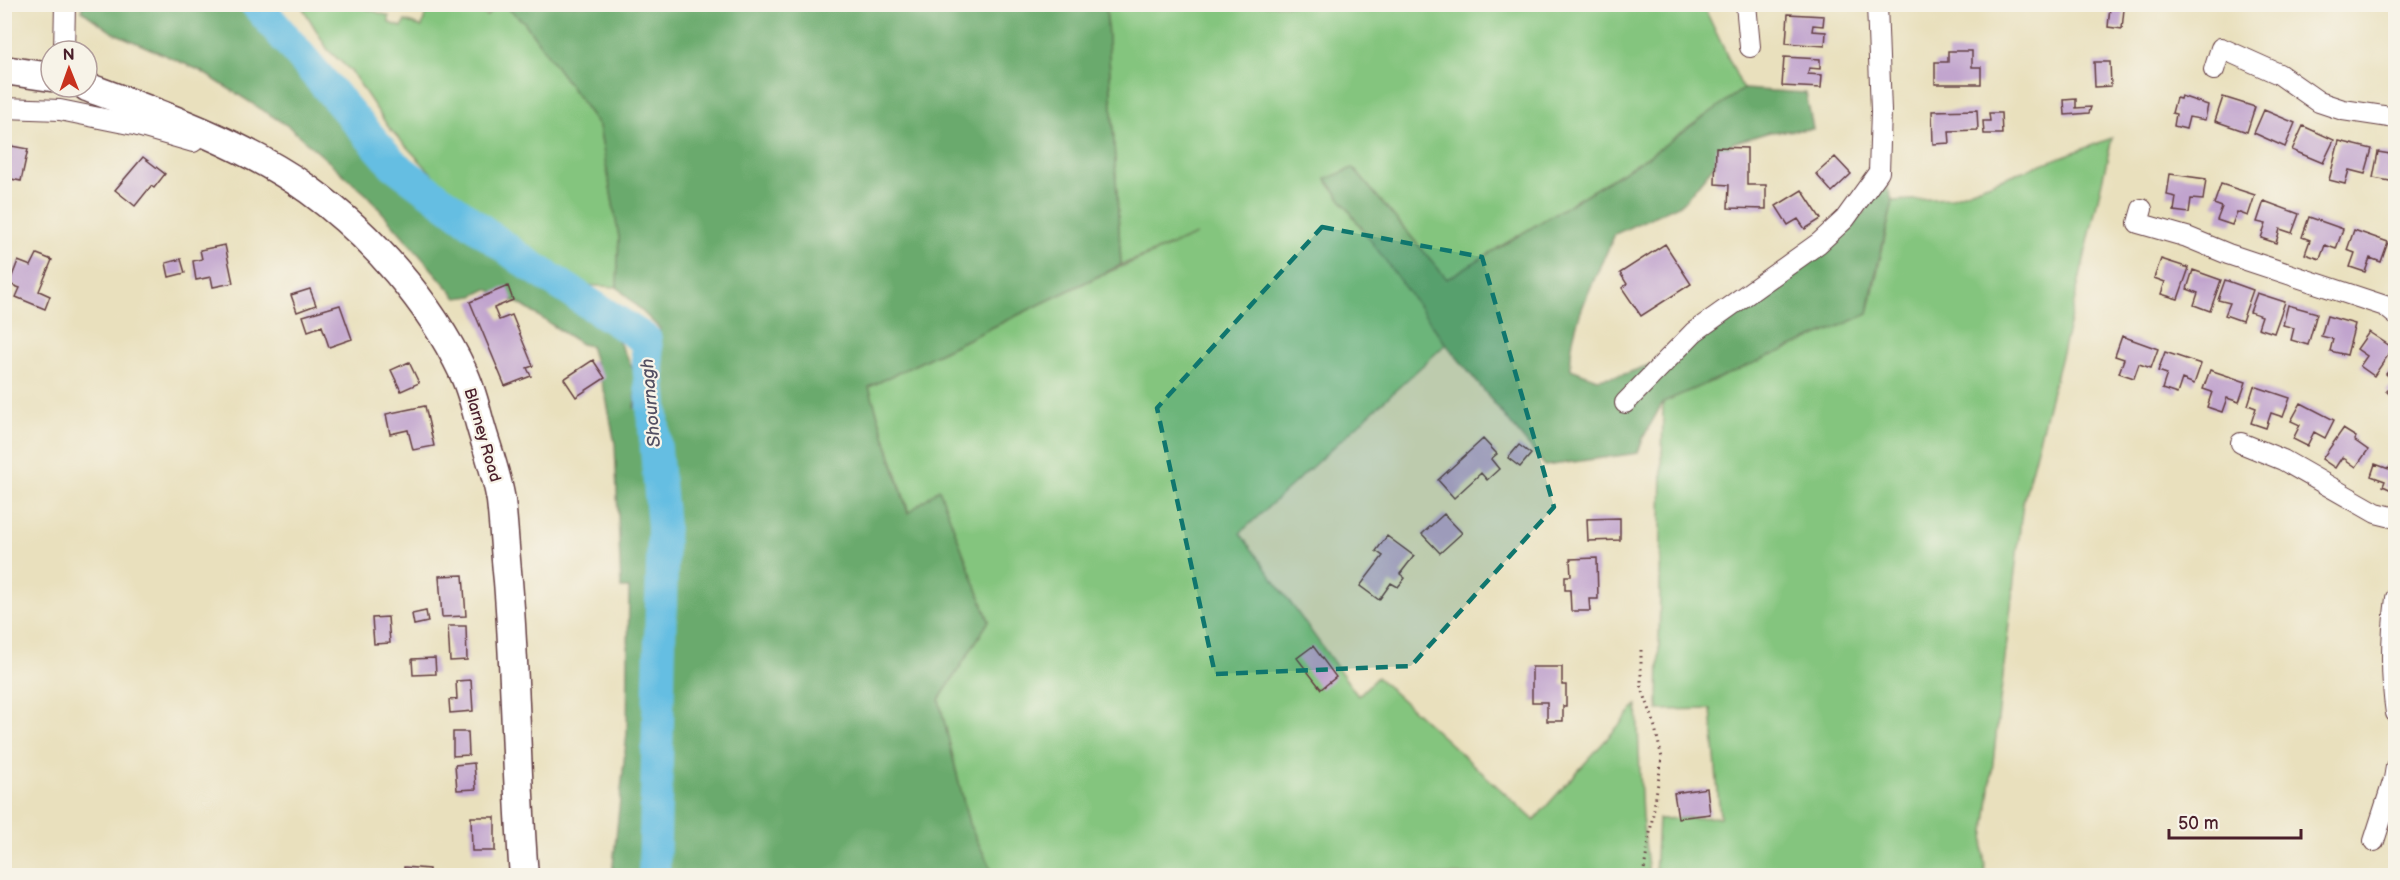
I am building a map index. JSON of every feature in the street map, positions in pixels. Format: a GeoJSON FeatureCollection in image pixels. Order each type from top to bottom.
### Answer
{"type":"FeatureCollection","features":[{"type":"Feature","properties":{"kind":"main road"},"geometry":{"type":"LineString","coordinates":[[4,70],[39,74]]}},
{"type":"Feature","properties":{"kind":"main road","name":"Blarney Road"},"geometry":{"type":"LineString","coordinates":[[99,92],[198,130],[260,160],[307,189],[359,233],[410,287],[446,341],[463,372],[475,402],[501,500],[513,646],[524,876]]}},
{"type":"Feature","properties":{"kind":"street"},"geometry":{"type":"LineString","coordinates":[[64,39],[65,4]]}},
{"type":"Feature","properties":{"kind":"street"},"geometry":{"type":"LineString","coordinates":[[1746,4],[1750,47]]}},
{"type":"Feature","properties":{"kind":"street"},"geometry":{"type":"LineString","coordinates":[[1625,403],[1695,332],[1819,243],[1845,219],[1879,172],[1881,111],[1877,4]]}},
{"type":"Feature","properties":{"kind":"street"},"geometry":{"type":"LineString","coordinates":[[2214,70],[2221,48],[2279,74],[2319,102],[2343,110],[2396,118]]}},
{"type":"Feature","properties":{"kind":"street"},"geometry":{"type":"LineString","coordinates":[[4,108],[60,110],[193,142],[198,130]]}},
{"type":"Feature","properties":{"kind":"street"},"geometry":{"type":"LineString","coordinates":[[2142,209],[2138,223],[2187,237],[2228,254],[2385,306],[2396,315]]}},
{"type":"Feature","properties":{"kind":"street"},"geometry":{"type":"LineString","coordinates":[[2241,443],[2283,460],[2376,513],[2396,518]]}},
{"type":"Feature","properties":{"kind":"street"},"geometry":{"type":"LineString","coordinates":[[2396,598],[2391,630],[2391,680],[2396,713]]}},
{"type":"Feature","properties":{"kind":"street"},"geometry":{"type":"LineString","coordinates":[[2374,841],[2396,767]]}},
{"type":"Feature","properties":{"kind":"path"},"geometry":{"type":"LineString","coordinates":[[1641,650],[1641,686],[1662,758],[1643,876]]}},
{"type":"Feature","properties":{"kind":"highlighted area"},"geometry":{"type":"Polygon","coordinates":[[[1322,227],[1482,257],[1554,507],[1411,666],[1215,674],[1157,408],[1322,227]]]}},
{"type":"Feature","properties":{"kind":"green space"},"geometry":{"type":"Polygon","coordinates":[[[82,5],[245,5],[393,173],[464,230],[553,289],[615,335],[637,376],[634,409],[660,329],[617,287],[619,237],[599,126],[524,22],[504,5],[1106,5],[1121,265],[869,387],[908,513],[939,489],[989,621],[939,700],[969,824],[994,875],[612,875],[627,733],[629,588],[621,588],[615,444],[606,397],[590,346],[581,344],[520,304],[487,289],[473,296],[457,298],[367,195],[288,126],[199,70],[112,32],[82,11],[82,5]]]}},
{"type":"Feature","properties":{"kind":"green space"},"geometry":{"type":"Polygon","coordinates":[[[301,5],[364,5],[364,8],[389,16],[389,23],[402,27],[405,21],[422,27],[428,5],[471,5],[487,16],[497,5],[504,5],[524,22],[599,126],[619,237],[617,287],[581,285],[514,239],[437,179],[389,128],[351,71],[328,50],[301,5]]]}},
{"type":"Feature","properties":{"kind":"green space"},"geometry":{"type":"Polygon","coordinates":[[[1106,5],[1703,5],[1743,89],[1646,158],[1447,279],[1353,168],[1327,180],[1446,344],[1240,533],[1358,696],[1377,677],[1534,820],[1637,705],[1642,817],[1649,875],[994,875],[969,824],[939,700],[989,621],[939,490],[909,513],[869,387],[1097,277],[1196,235],[1121,265],[1106,5]]]}},
{"type":"Feature","properties":{"kind":"green space"},"geometry":{"type":"Polygon","coordinates":[[[1743,89],[1806,93],[1813,129],[1770,132],[1732,143],[1683,203],[1615,234],[1579,318],[1571,353],[1571,369],[1597,379],[1622,375],[1682,353],[1753,298],[1831,245],[1865,211],[1872,197],[1886,185],[1893,201],[1868,314],[1663,402],[1643,438],[1638,453],[1545,466],[1446,344],[1326,179],[1353,168],[1447,279],[1646,158],[1743,89]]]}},
{"type":"Feature","properties":{"kind":"green space"},"geometry":{"type":"Polygon","coordinates":[[[2112,138],[2068,329],[2023,502],[1983,849],[1986,875],[1655,876],[1658,819],[1720,817],[1711,709],[1658,710],[1663,402],[1868,314],[1893,201],[1950,198],[2112,138]]]}},
{"type":"Feature","properties":{"kind":"building"},"geometry":{"type":"Polygon","coordinates":[[[2110,7],[2124,9],[2122,29],[2108,27],[2110,7]]]}},
{"type":"Feature","properties":{"kind":"building"},"geometry":{"type":"Polygon","coordinates":[[[1788,14],[1824,16],[1823,26],[1813,25],[1812,31],[1826,32],[1825,46],[1786,43],[1788,14]]]}},
{"type":"Feature","properties":{"kind":"building"},"geometry":{"type":"Polygon","coordinates":[[[1948,51],[1972,51],[1972,67],[1981,67],[1981,84],[1935,84],[1935,62],[1948,62],[1948,51]]]}},
{"type":"Feature","properties":{"kind":"building"},"geometry":{"type":"Polygon","coordinates":[[[1784,57],[1820,59],[1820,69],[1809,68],[1808,74],[1822,75],[1821,88],[1782,86],[1784,57]]]}},
{"type":"Feature","properties":{"kind":"building"},"geometry":{"type":"Polygon","coordinates":[[[2094,62],[2110,62],[2111,86],[2095,87],[2094,62]]]}},
{"type":"Feature","properties":{"kind":"building"},"geometry":{"type":"Polygon","coordinates":[[[2181,96],[2208,105],[2205,120],[2189,117],[2186,129],[2174,126],[2176,114],[2172,113],[2176,98],[2180,99],[2181,96]]]}},
{"type":"Feature","properties":{"kind":"building"},"geometry":{"type":"Polygon","coordinates":[[[2223,97],[2255,107],[2247,132],[2215,121],[2223,97]]]}},
{"type":"Feature","properties":{"kind":"building"},"geometry":{"type":"Polygon","coordinates":[[[2076,99],[2076,108],[2091,107],[2089,113],[2065,115],[2064,100],[2076,99]]]}},
{"type":"Feature","properties":{"kind":"building"},"geometry":{"type":"Polygon","coordinates":[[[1977,110],[1978,130],[1949,131],[1950,143],[1933,144],[1932,111],[1977,110]]]}},
{"type":"Feature","properties":{"kind":"building"},"geometry":{"type":"Polygon","coordinates":[[[2264,110],[2295,123],[2285,147],[2254,133],[2264,110]]]}},
{"type":"Feature","properties":{"kind":"building"},"geometry":{"type":"Polygon","coordinates":[[[1989,113],[2001,113],[2002,134],[1984,134],[1983,121],[1990,121],[1989,113]]]}},
{"type":"Feature","properties":{"kind":"building"},"geometry":{"type":"Polygon","coordinates":[[[2303,126],[2334,140],[2323,163],[2292,150],[2303,126]]]}},
{"type":"Feature","properties":{"kind":"building"},"geometry":{"type":"Polygon","coordinates":[[[2339,141],[2372,149],[2365,174],[2349,170],[2345,184],[2329,180],[2339,141]]]}},
{"type":"Feature","properties":{"kind":"building"},"geometry":{"type":"Polygon","coordinates":[[[6,145],[28,149],[21,181],[11,179],[9,189],[4,188],[6,145]]]}},
{"type":"Feature","properties":{"kind":"building"},"geometry":{"type":"Polygon","coordinates":[[[1716,147],[1747,148],[1747,185],[1766,185],[1766,209],[1728,208],[1729,185],[1715,184],[1716,147]]]}},
{"type":"Feature","properties":{"kind":"building"},"geometry":{"type":"Polygon","coordinates":[[[2378,152],[2396,155],[2396,182],[2373,178],[2378,152]]]}},
{"type":"Feature","properties":{"kind":"building"},"geometry":{"type":"Polygon","coordinates":[[[143,157],[165,174],[154,188],[151,186],[135,206],[115,190],[143,157]]]}},
{"type":"Feature","properties":{"kind":"building"},"geometry":{"type":"Polygon","coordinates":[[[1835,157],[1851,174],[1832,192],[1816,174],[1835,157]]]}},
{"type":"Feature","properties":{"kind":"building"},"geometry":{"type":"Polygon","coordinates":[[[2170,174],[2206,179],[2203,200],[2191,199],[2189,213],[2174,211],[2176,197],[2167,195],[2170,174]]]}},
{"type":"Feature","properties":{"kind":"building"},"geometry":{"type":"Polygon","coordinates":[[[2221,184],[2255,195],[2248,216],[2237,212],[2232,225],[2217,220],[2222,207],[2214,204],[2221,184]]]}},
{"type":"Feature","properties":{"kind":"building"},"geometry":{"type":"Polygon","coordinates":[[[1802,190],[1821,219],[1805,229],[1798,219],[1788,225],[1776,206],[1802,190]]]}},
{"type":"Feature","properties":{"kind":"building"},"geometry":{"type":"Polygon","coordinates":[[[2264,201],[2299,214],[2292,233],[2280,229],[2276,243],[2261,238],[2266,224],[2257,222],[2264,201]]]}},
{"type":"Feature","properties":{"kind":"building"},"geometry":{"type":"Polygon","coordinates":[[[2309,217],[2343,229],[2336,249],[2325,245],[2320,259],[2305,254],[2310,240],[2302,237],[2309,217]]]}},
{"type":"Feature","properties":{"kind":"building"},"geometry":{"type":"Polygon","coordinates":[[[2354,230],[2388,242],[2381,262],[2370,258],[2365,272],[2350,267],[2355,253],[2347,250],[2354,230]]]}},
{"type":"Feature","properties":{"kind":"building"},"geometry":{"type":"Polygon","coordinates":[[[1665,244],[1691,284],[1641,316],[1622,288],[1627,284],[1620,273],[1665,244]]]}},
{"type":"Feature","properties":{"kind":"building"},"geometry":{"type":"Polygon","coordinates":[[[225,245],[233,283],[213,287],[211,277],[196,280],[193,261],[202,259],[200,250],[225,245]]]}},
{"type":"Feature","properties":{"kind":"building"},"geometry":{"type":"Polygon","coordinates":[[[37,254],[52,260],[39,291],[50,296],[45,309],[16,297],[20,288],[9,284],[18,261],[31,266],[37,254]]]}},
{"type":"Feature","properties":{"kind":"building"},"geometry":{"type":"Polygon","coordinates":[[[181,259],[185,273],[169,277],[166,263],[181,259]]]}},
{"type":"Feature","properties":{"kind":"building"},"geometry":{"type":"Polygon","coordinates":[[[2161,259],[2189,268],[2178,299],[2161,294],[2165,282],[2154,278],[2161,259]]]}},
{"type":"Feature","properties":{"kind":"building"},"geometry":{"type":"Polygon","coordinates":[[[2193,270],[2221,280],[2210,311],[2194,305],[2198,293],[2187,289],[2193,270]]]}},
{"type":"Feature","properties":{"kind":"building"},"geometry":{"type":"Polygon","coordinates":[[[2225,280],[2253,290],[2242,321],[2225,315],[2230,303],[2218,300],[2225,280]]]}},
{"type":"Feature","properties":{"kind":"building"},"geometry":{"type":"Polygon","coordinates":[[[508,286],[513,300],[494,308],[499,320],[512,315],[533,366],[527,368],[531,376],[505,386],[470,302],[508,286]]]}},
{"type":"Feature","properties":{"kind":"building"},"geometry":{"type":"Polygon","coordinates":[[[310,289],[316,305],[297,312],[291,295],[310,289]]]}},
{"type":"Feature","properties":{"kind":"building"},"geometry":{"type":"Polygon","coordinates":[[[2257,293],[2285,302],[2274,333],[2258,328],[2262,316],[2250,312],[2257,293]]]}},
{"type":"Feature","properties":{"kind":"building"},"geometry":{"type":"Polygon","coordinates":[[[340,305],[352,339],[329,347],[322,326],[308,331],[303,316],[340,305]]]}},
{"type":"Feature","properties":{"kind":"building"},"geometry":{"type":"Polygon","coordinates":[[[2288,305],[2317,313],[2308,345],[2291,340],[2294,328],[2283,325],[2288,305]]]}},
{"type":"Feature","properties":{"kind":"building"},"geometry":{"type":"Polygon","coordinates":[[[2327,316],[2355,324],[2347,355],[2330,351],[2333,339],[2321,336],[2327,316]]]}},
{"type":"Feature","properties":{"kind":"building"},"geometry":{"type":"Polygon","coordinates":[[[2369,332],[2393,348],[2374,376],[2360,366],[2367,356],[2357,349],[2369,332]]]}},
{"type":"Feature","properties":{"kind":"building"},"geometry":{"type":"Polygon","coordinates":[[[2122,336],[2158,349],[2151,368],[2139,364],[2134,378],[2119,373],[2124,359],[2115,356],[2122,336]]]}},
{"type":"Feature","properties":{"kind":"building"},"geometry":{"type":"Polygon","coordinates":[[[2165,352],[2201,364],[2194,384],[2182,379],[2177,394],[2162,389],[2167,374],[2158,371],[2165,352]]]}},
{"type":"Feature","properties":{"kind":"building"},"geometry":{"type":"Polygon","coordinates":[[[593,360],[605,378],[576,397],[564,379],[593,360]]]}},
{"type":"Feature","properties":{"kind":"building"},"geometry":{"type":"Polygon","coordinates":[[[409,362],[419,383],[401,391],[391,370],[409,362]]]}},
{"type":"Feature","properties":{"kind":"building"},"geometry":{"type":"Polygon","coordinates":[[[2396,364],[2396,400],[2386,391],[2395,382],[2386,374],[2396,364]]]}},
{"type":"Feature","properties":{"kind":"building"},"geometry":{"type":"Polygon","coordinates":[[[2210,370],[2246,382],[2239,402],[2227,398],[2222,412],[2207,407],[2212,392],[2203,389],[2210,370]]]}},
{"type":"Feature","properties":{"kind":"building"},"geometry":{"type":"Polygon","coordinates":[[[2254,386],[2290,398],[2283,417],[2271,413],[2266,428],[2251,423],[2256,408],[2248,405],[2254,386]]]}},
{"type":"Feature","properties":{"kind":"building"},"geometry":{"type":"Polygon","coordinates":[[[2301,403],[2334,420],[2325,438],[2314,432],[2307,446],[2293,439],[2300,425],[2291,421],[2301,403]]]}},
{"type":"Feature","properties":{"kind":"building"},"geometry":{"type":"Polygon","coordinates":[[[425,406],[434,446],[413,450],[408,430],[390,434],[386,414],[425,406]]]}},
{"type":"Feature","properties":{"kind":"building"},"geometry":{"type":"Polygon","coordinates":[[[2343,429],[2356,437],[2354,440],[2368,450],[2356,467],[2342,457],[2335,468],[2322,459],[2343,429]]]}},
{"type":"Feature","properties":{"kind":"building"},"geometry":{"type":"Polygon","coordinates":[[[1483,439],[1497,454],[1491,459],[1499,469],[1487,480],[1481,473],[1454,498],[1438,480],[1483,439]]]}},
{"type":"Feature","properties":{"kind":"building"},"geometry":{"type":"Polygon","coordinates":[[[1519,445],[1531,454],[1520,467],[1508,458],[1519,445]]]}},
{"type":"Feature","properties":{"kind":"building"},"geometry":{"type":"Polygon","coordinates":[[[2395,454],[2396,492],[2383,486],[2385,481],[2371,476],[2375,464],[2389,469],[2395,454]]]}},
{"type":"Feature","properties":{"kind":"building"},"geometry":{"type":"Polygon","coordinates":[[[1444,514],[1462,533],[1440,553],[1422,534],[1444,514]]]}},
{"type":"Feature","properties":{"kind":"building"},"geometry":{"type":"Polygon","coordinates":[[[1620,518],[1620,540],[1588,541],[1587,519],[1620,518]]]}},
{"type":"Feature","properties":{"kind":"building"},"geometry":{"type":"Polygon","coordinates":[[[1387,536],[1414,556],[1400,574],[1405,578],[1398,587],[1391,583],[1379,600],[1360,586],[1383,556],[1376,551],[1387,536]]]}},
{"type":"Feature","properties":{"kind":"building"},"geometry":{"type":"Polygon","coordinates":[[[1597,558],[1598,599],[1589,599],[1590,611],[1571,611],[1570,590],[1565,590],[1565,576],[1571,576],[1570,559],[1597,558]]]}},
{"type":"Feature","properties":{"kind":"building"},"geometry":{"type":"Polygon","coordinates":[[[463,575],[466,616],[442,617],[439,576],[463,575]]]}},
{"type":"Feature","properties":{"kind":"building"},"geometry":{"type":"Polygon","coordinates":[[[426,611],[428,622],[414,625],[412,614],[426,611]]]}},
{"type":"Feature","properties":{"kind":"building"},"geometry":{"type":"Polygon","coordinates":[[[388,617],[390,643],[374,644],[372,618],[388,617]]]}},
{"type":"Feature","properties":{"kind":"building"},"geometry":{"type":"Polygon","coordinates":[[[448,626],[466,626],[467,660],[450,661],[448,626]]]}},
{"type":"Feature","properties":{"kind":"building"},"geometry":{"type":"Polygon","coordinates":[[[1313,646],[1336,677],[1321,689],[1297,658],[1313,646]]]}},
{"type":"Feature","properties":{"kind":"building"},"geometry":{"type":"Polygon","coordinates":[[[435,658],[436,674],[413,675],[412,659],[435,658]]]}},
{"type":"Feature","properties":{"kind":"building"},"geometry":{"type":"Polygon","coordinates":[[[1532,667],[1562,667],[1562,685],[1566,685],[1563,721],[1547,721],[1547,702],[1532,702],[1532,667]]]}},
{"type":"Feature","properties":{"kind":"building"},"geometry":{"type":"Polygon","coordinates":[[[471,680],[473,711],[450,713],[449,700],[457,699],[456,681],[471,680]]]}},
{"type":"Feature","properties":{"kind":"building"},"geometry":{"type":"Polygon","coordinates":[[[453,732],[468,732],[469,755],[453,756],[453,732]]]}},
{"type":"Feature","properties":{"kind":"building"},"geometry":{"type":"Polygon","coordinates":[[[474,763],[476,789],[457,790],[455,765],[474,763]]]}},
{"type":"Feature","properties":{"kind":"building"},"geometry":{"type":"Polygon","coordinates":[[[1707,788],[1710,814],[1678,818],[1674,793],[1707,788]]]}},
{"type":"Feature","properties":{"kind":"building"},"geometry":{"type":"Polygon","coordinates":[[[471,817],[495,817],[495,851],[472,851],[471,817]]]}},
{"type":"Feature","properties":{"kind":"building"},"geometry":{"type":"Polygon","coordinates":[[[404,867],[429,869],[429,876],[404,876],[404,867]]]}},
{"type":"Feature","properties":{"kind":"waterway","name":"Shournagh"},"geometry":{"type":"LineString","coordinates":[[256,4],[394,165],[525,262],[646,340],[663,527],[654,876]]}}]}
